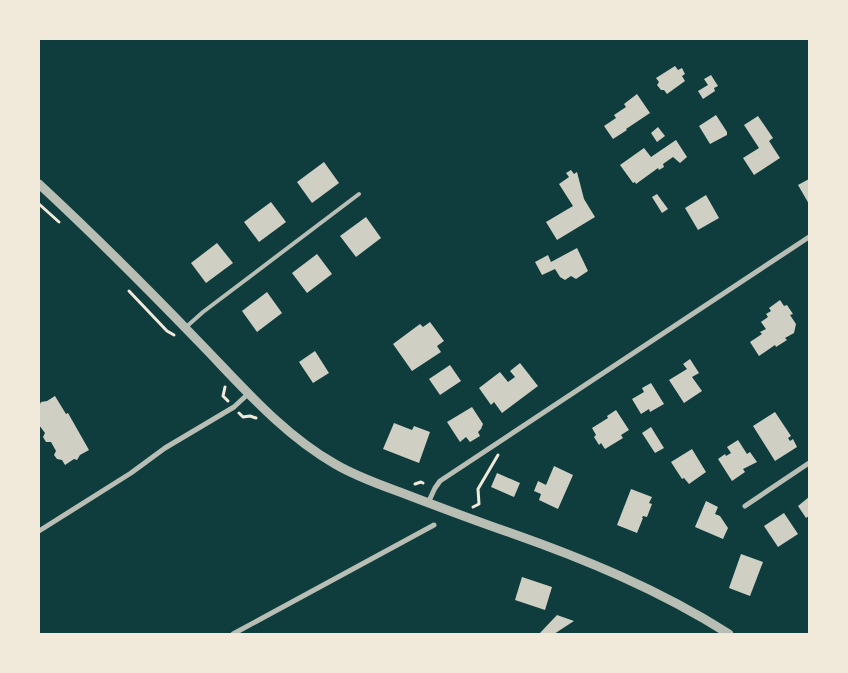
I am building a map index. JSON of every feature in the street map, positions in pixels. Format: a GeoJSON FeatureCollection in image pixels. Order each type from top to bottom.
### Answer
{"type":"FeatureCollection","features":[{"type":"Feature","properties":{"kind":"street"},"geometry":{"type":"LineString","coordinates":[[39,184],[146,286],[185,328],[287,430],[324,458],[359,476],[618,574],[680,605],[729,634]]}},
{"type":"Feature","properties":{"kind":"street"},"geometry":{"type":"LineString","coordinates":[[428,503],[440,481],[809,237]]}},
{"type":"Feature","properties":{"kind":"street"},"geometry":{"type":"LineString","coordinates":[[39,531],[131,474],[165,448],[234,407],[249,393]]}},
{"type":"Feature","properties":{"kind":"street"},"geometry":{"type":"LineString","coordinates":[[745,506],[809,463]]}},
{"type":"Feature","properties":{"kind":"street"},"geometry":{"type":"LineString","coordinates":[[233,634],[434,525]]}},
{"type":"Feature","properties":{"kind":"lane"},"geometry":{"type":"LineString","coordinates":[[185,328],[203,312],[359,194]]}},
{"type":"Feature","properties":{"kind":"path"},"geometry":{"type":"LineString","coordinates":[[39,204],[60,223]]}},
{"type":"Feature","properties":{"kind":"path"},"geometry":{"type":"LineString","coordinates":[[126,287],[166,331],[178,336]]}},
{"type":"Feature","properties":{"kind":"path"},"geometry":{"type":"LineString","coordinates":[[223,382],[225,387],[223,396],[234,407]]}},
{"type":"Feature","properties":{"kind":"path"},"geometry":{"type":"LineString","coordinates":[[479,504],[478,489],[497,460],[502,440]]}},
{"type":"Feature","properties":{"kind":"path"},"geometry":{"type":"LineString","coordinates":[[409,484],[423,483]]}},
{"type":"Feature","properties":{"kind":"building"},"geometry":{"type":"Polygon","coordinates":[[[675,66],[678,70],[682,68],[685,74],[682,76],[685,81],[667,94],[657,85],[659,82],[656,78],[675,66]]]}},
{"type":"Feature","properties":{"kind":"building"},"geometry":{"type":"Polygon","coordinates":[[[711,75],[718,86],[714,88],[715,91],[703,99],[698,91],[708,85],[704,79],[711,75]]]}},
{"type":"Feature","properties":{"kind":"building"},"geometry":{"type":"Polygon","coordinates":[[[637,94],[650,113],[613,139],[604,126],[616,118],[614,115],[626,107],[624,104],[637,94]]]}},
{"type":"Feature","properties":{"kind":"building"},"geometry":{"type":"Polygon","coordinates":[[[716,115],[727,135],[710,144],[699,126],[716,115]]]}},
{"type":"Feature","properties":{"kind":"building"},"geometry":{"type":"Polygon","coordinates":[[[758,116],[773,138],[769,141],[780,158],[754,175],[743,158],[759,148],[744,125],[758,116]]]}},
{"type":"Feature","properties":{"kind":"building"},"geometry":{"type":"Polygon","coordinates":[[[658,127],[665,136],[657,142],[651,133],[658,127]]]}},
{"type":"Feature","properties":{"kind":"building"},"geometry":{"type":"Polygon","coordinates":[[[676,140],[687,157],[680,163],[673,157],[663,164],[664,167],[659,170],[658,168],[636,184],[635,182],[633,183],[620,165],[644,148],[651,157],[676,140]]]}},
{"type":"Feature","properties":{"kind":"building"},"geometry":{"type":"Polygon","coordinates":[[[324,162],[339,183],[312,203],[297,182],[324,162]]]}},
{"type":"Feature","properties":{"kind":"building"},"geometry":{"type":"Polygon","coordinates":[[[571,170],[574,174],[577,172],[584,199],[595,217],[557,240],[546,222],[573,206],[559,184],[569,177],[566,173],[571,170]]]}},
{"type":"Feature","properties":{"kind":"building"},"geometry":{"type":"Polygon","coordinates":[[[809,179],[809,204],[798,185],[809,179]]]}},
{"type":"Feature","properties":{"kind":"building"},"geometry":{"type":"Polygon","coordinates":[[[657,194],[668,209],[662,213],[652,197],[657,194]]]}},
{"type":"Feature","properties":{"kind":"building"},"geometry":{"type":"Polygon","coordinates":[[[706,195],[719,218],[698,230],[685,208],[706,195]]]}},
{"type":"Feature","properties":{"kind":"building"},"geometry":{"type":"Polygon","coordinates":[[[271,202],[286,222],[259,242],[244,222],[271,202]]]}},
{"type":"Feature","properties":{"kind":"building"},"geometry":{"type":"Polygon","coordinates":[[[366,217],[381,238],[356,257],[340,236],[366,217]]]}},
{"type":"Feature","properties":{"kind":"building"},"geometry":{"type":"Polygon","coordinates":[[[217,243],[233,263],[206,283],[191,263],[217,243]]]}},
{"type":"Feature","properties":{"kind":"building"},"geometry":{"type":"Polygon","coordinates":[[[577,248],[588,271],[576,279],[571,276],[565,280],[560,277],[555,269],[542,275],[535,262],[548,255],[551,262],[577,248]]]}},
{"type":"Feature","properties":{"kind":"building"},"geometry":{"type":"Polygon","coordinates":[[[317,254],[332,274],[307,293],[292,273],[317,254]]]}},
{"type":"Feature","properties":{"kind":"building"},"geometry":{"type":"Polygon","coordinates":[[[267,292],[282,313],[257,332],[242,311],[267,292]]]}},
{"type":"Feature","properties":{"kind":"building"},"geometry":{"type":"Polygon","coordinates":[[[780,300],[784,306],[787,305],[793,314],[790,315],[796,324],[794,333],[785,338],[787,340],[776,347],[775,345],[759,356],[750,342],[766,329],[761,322],[768,317],[766,314],[771,311],[769,308],[780,300]]]}},
{"type":"Feature","properties":{"kind":"building"},"geometry":{"type":"Polygon","coordinates":[[[430,322],[444,341],[437,346],[441,352],[412,371],[393,344],[420,324],[423,327],[430,322]]]}},
{"type":"Feature","properties":{"kind":"building"},"geometry":{"type":"Polygon","coordinates":[[[315,351],[329,373],[313,383],[299,362],[315,351]]]}},
{"type":"Feature","properties":{"kind":"building"},"geometry":{"type":"Polygon","coordinates":[[[690,359],[699,373],[692,377],[702,391],[684,403],[669,380],[687,369],[683,364],[690,359]]]}},
{"type":"Feature","properties":{"kind":"building"},"geometry":{"type":"Polygon","coordinates":[[[520,363],[538,386],[502,413],[494,402],[491,405],[479,388],[500,372],[508,382],[515,377],[510,371],[520,363]]]}},
{"type":"Feature","properties":{"kind":"building"},"geometry":{"type":"Polygon","coordinates":[[[450,365],[461,381],[440,395],[429,379],[450,365]]]}},
{"type":"Feature","properties":{"kind":"building"},"geometry":{"type":"Polygon","coordinates":[[[651,383],[664,404],[650,412],[649,409],[641,414],[632,399],[644,392],[642,388],[651,383]]]}},
{"type":"Feature","properties":{"kind":"building"},"geometry":{"type":"Polygon","coordinates":[[[55,396],[66,414],[68,413],[89,450],[80,455],[77,460],[74,459],[65,465],[62,460],[57,459],[54,455],[56,451],[51,442],[46,442],[43,437],[45,433],[39,425],[39,406],[41,402],[55,396]]]}},
{"type":"Feature","properties":{"kind":"building"},"geometry":{"type":"Polygon","coordinates":[[[472,407],[483,424],[478,432],[480,436],[470,442],[466,437],[460,442],[447,422],[472,407]]]}},
{"type":"Feature","properties":{"kind":"building"},"geometry":{"type":"Polygon","coordinates":[[[616,410],[629,430],[621,435],[623,438],[605,449],[601,443],[599,445],[594,437],[596,435],[592,428],[608,418],[607,416],[616,410]]]}},
{"type":"Feature","properties":{"kind":"building"},"geometry":{"type":"Polygon","coordinates":[[[775,412],[791,436],[788,438],[790,441],[793,439],[797,447],[775,461],[753,426],[775,412]]]}},
{"type":"Feature","properties":{"kind":"building"},"geometry":{"type":"Polygon","coordinates":[[[394,423],[412,430],[414,426],[430,432],[419,463],[383,449],[394,423]]]}},
{"type":"Feature","properties":{"kind":"building"},"geometry":{"type":"Polygon","coordinates":[[[651,427],[664,448],[655,453],[642,433],[651,427]]]}},
{"type":"Feature","properties":{"kind":"building"},"geometry":{"type":"Polygon","coordinates":[[[738,440],[747,454],[750,452],[757,462],[743,469],[745,472],[732,481],[718,459],[725,454],[726,456],[731,453],[727,447],[738,440]]]}},
{"type":"Feature","properties":{"kind":"building"},"geometry":{"type":"Polygon","coordinates":[[[692,449],[706,472],[689,484],[684,478],[682,479],[671,462],[692,449]]]}},
{"type":"Feature","properties":{"kind":"building"},"geometry":{"type":"Polygon","coordinates":[[[554,466],[573,475],[558,509],[539,500],[541,494],[534,491],[538,481],[546,485],[554,466]]]}},
{"type":"Feature","properties":{"kind":"building"},"geometry":{"type":"Polygon","coordinates":[[[497,473],[520,483],[514,497],[491,487],[497,473]]]}},
{"type":"Feature","properties":{"kind":"building"},"geometry":{"type":"Polygon","coordinates":[[[631,489],[652,497],[649,503],[652,504],[647,517],[643,516],[637,533],[617,525],[631,489]]]}},
{"type":"Feature","properties":{"kind":"building"},"geometry":{"type":"Polygon","coordinates":[[[809,497],[809,516],[806,518],[798,506],[809,497]]]}},
{"type":"Feature","properties":{"kind":"building"},"geometry":{"type":"Polygon","coordinates":[[[706,501],[718,507],[715,514],[720,516],[728,528],[723,539],[695,527],[706,501]]]}},
{"type":"Feature","properties":{"kind":"building"},"geometry":{"type":"Polygon","coordinates":[[[784,513],[798,534],[778,547],[764,526],[784,513]]]}},
{"type":"Feature","properties":{"kind":"building"},"geometry":{"type":"Polygon","coordinates":[[[741,554],[763,562],[750,596],[729,588],[741,554]]]}},
{"type":"Feature","properties":{"kind":"building"},"geometry":{"type":"Polygon","coordinates":[[[522,577],[552,587],[545,610],[515,600],[522,577]]]}},
{"type":"Feature","properties":{"kind":"building"},"geometry":{"type":"Polygon","coordinates":[[[557,615],[574,621],[554,634],[539,634],[557,615]]]}}]}
